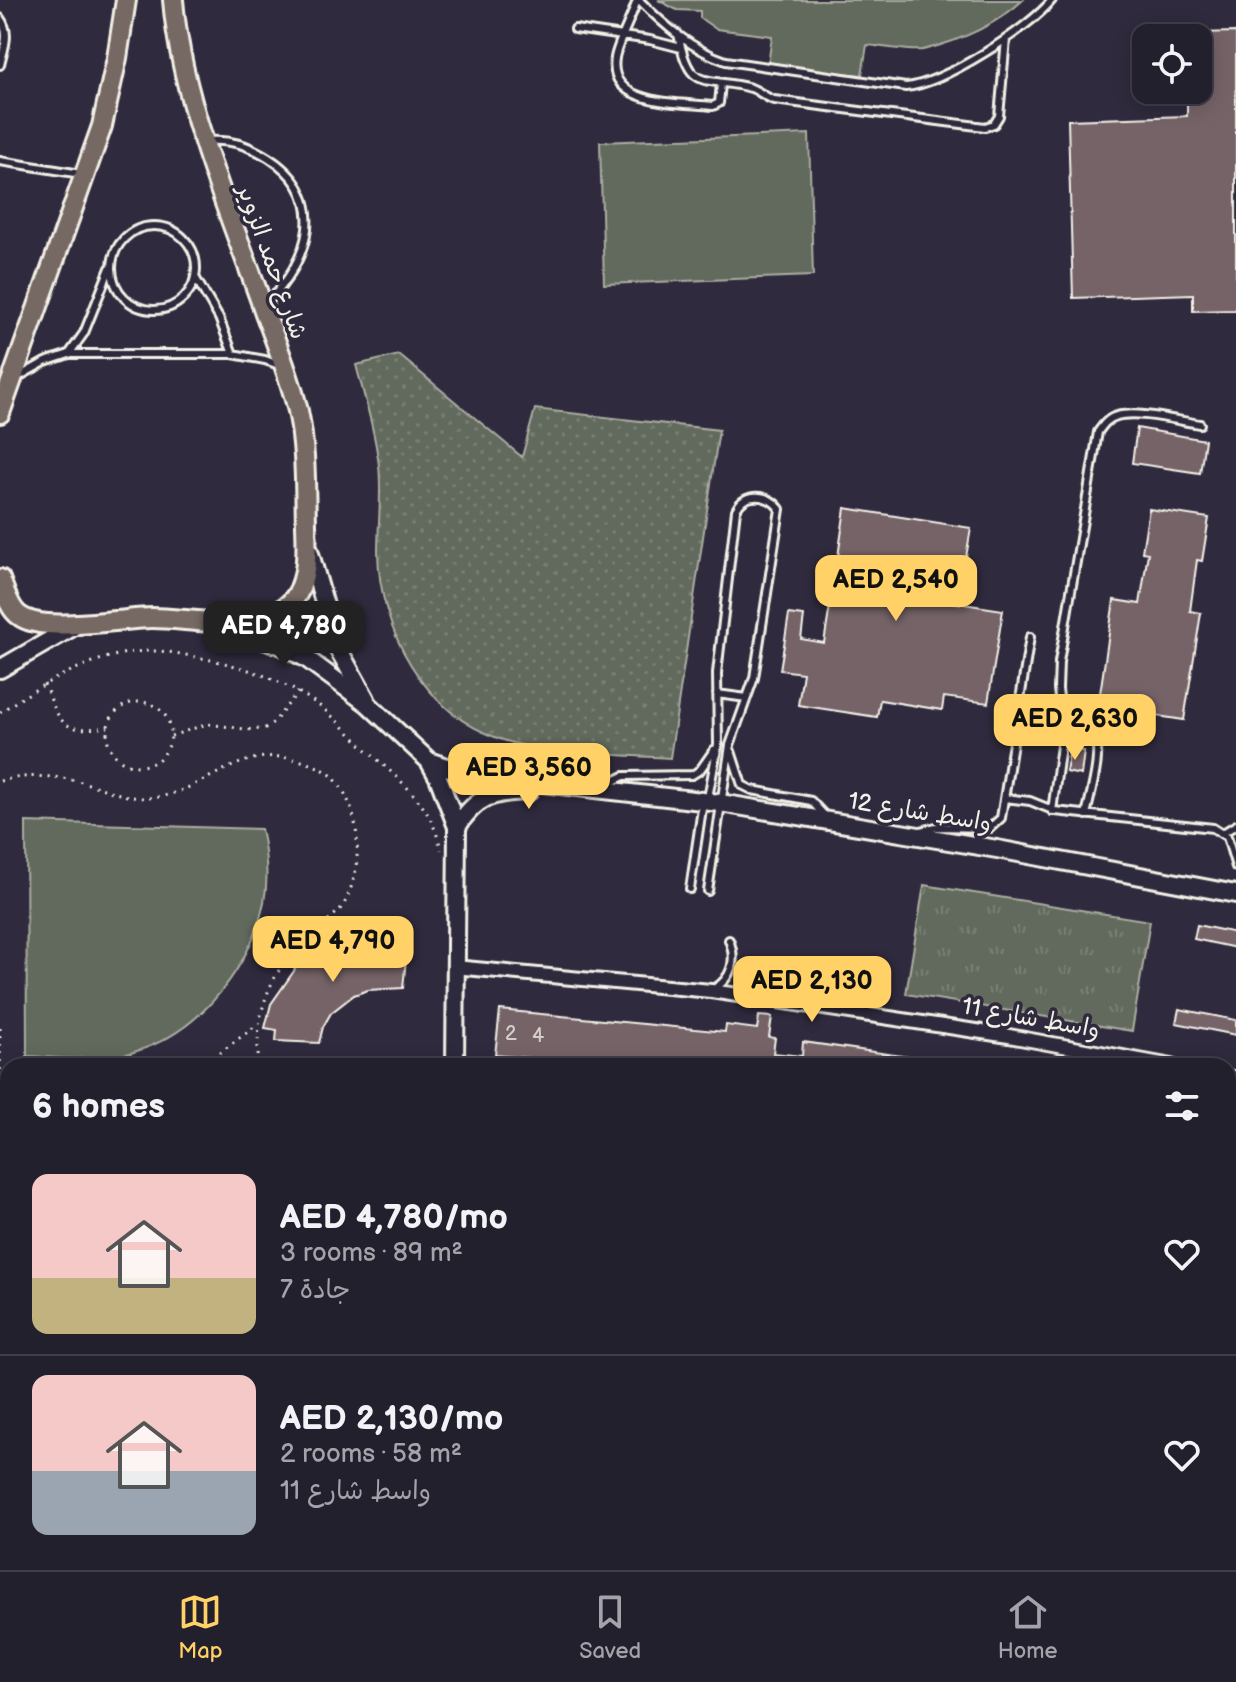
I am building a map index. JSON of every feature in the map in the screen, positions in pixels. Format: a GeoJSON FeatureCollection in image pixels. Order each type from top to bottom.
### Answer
{"type":"FeatureCollection","features":[{"type":"Feature","properties":{"kind":"main road"},"geometry":{"type":"LineString","coordinates":[[0,413],[110,96],[126,0]]}},
{"type":"Feature","properties":{"kind":"main road","name":"شارع حمد الزوير"},"geometry":{"type":"LineString","coordinates":[[173,0],[179,46],[203,142],[285,367],[302,432],[307,543],[305,571],[298,593],[289,605],[261,617],[206,623]]}},
{"type":"Feature","properties":{"kind":"main road"},"geometry":{"type":"LineString","coordinates":[[307,543],[337,647],[368,704]]}},
{"type":"Feature","properties":{"kind":"main road"},"geometry":{"type":"LineString","coordinates":[[0,579],[11,606],[20,617],[41,623],[79,624],[151,618],[206,623],[280,645],[307,659],[368,704],[429,761],[457,827],[455,1058]]}},
{"type":"Feature","properties":{"kind":"main road"},"geometry":{"type":"LineString","coordinates":[[0,669],[79,624]]}},
{"type":"Feature","properties":{"kind":"main road","name":"واسط شارع 12"},"geometry":{"type":"LineString","coordinates":[[429,761],[470,775],[710,802],[1236,894]]}},
{"type":"Feature","properties":{"kind":"main road","name":"واسط شارع 12"},"geometry":{"type":"LineString","coordinates":[[457,827],[467,811],[486,796],[507,791],[595,790]]}},
{"type":"Feature","properties":{"kind":"street","name":"واسط شارع 11"},"geometry":{"type":"LineString","coordinates":[[454,967],[711,991],[1009,1036],[1129,1058]]}},
{"type":"Feature","properties":{"kind":"lane"},"geometry":{"type":"LineString","coordinates":[[721,84],[719,103],[715,106],[632,95],[620,85],[614,70],[615,54],[638,0],[700,51],[726,61],[906,87],[936,79],[1006,39],[1035,19],[1052,0]]}},
{"type":"Feature","properties":{"kind":"lane"},"geometry":{"type":"LineString","coordinates":[[0,18],[6,28],[7,40],[0,65]]}},
{"type":"Feature","properties":{"kind":"lane"},"geometry":{"type":"LineString","coordinates":[[575,29],[650,40],[681,48]]}},
{"type":"Feature","properties":{"kind":"lane"},"geometry":{"type":"LineString","coordinates":[[678,34],[686,67],[695,76],[721,84],[751,88],[774,100],[985,127],[994,124],[999,116],[1006,39]]}},
{"type":"Feature","properties":{"kind":"lane"},"geometry":{"type":"LineString","coordinates":[[203,142],[233,141],[252,147],[293,178],[303,199],[307,218],[306,241],[298,264],[283,287],[263,307]]}},
{"type":"Feature","properties":{"kind":"lane"},"geometry":{"type":"LineString","coordinates":[[0,161],[84,174]]}},
{"type":"Feature","properties":{"kind":"lane"},"geometry":{"type":"LineString","coordinates":[[69,354],[84,333],[119,243],[127,234],[137,228],[160,225],[181,235],[189,243],[196,265],[195,277],[185,297],[165,309],[153,311],[142,309],[122,297],[112,276],[111,265]]}},
{"type":"Feature","properties":{"kind":"lane"},"geometry":{"type":"LineString","coordinates":[[195,277],[219,318],[233,354]]}},
{"type":"Feature","properties":{"kind":"lane"},"geometry":{"type":"LineString","coordinates":[[9,382],[45,362],[69,354],[233,354],[285,367]]}},
{"type":"Feature","properties":{"kind":"lane"},"geometry":{"type":"LineString","coordinates":[[1052,811],[1063,731],[1058,689],[1059,662],[1098,432],[1116,416],[1200,424]]}},
{"type":"Feature","properties":{"kind":"lane"},"geometry":{"type":"LineString","coordinates":[[690,889],[710,802],[718,744],[717,673],[736,510],[742,500],[749,497],[767,498],[780,509],[754,678],[710,802],[708,891]]}},
{"type":"Feature","properties":{"kind":"lane"},"geometry":{"type":"LineString","coordinates":[[911,835],[936,827],[990,828],[1001,818],[1030,637]]}},
{"type":"Feature","properties":{"kind":"lane"},"geometry":{"type":"LineString","coordinates":[[717,694],[747,698]]}},
{"type":"Feature","properties":{"kind":"lane"},"geometry":{"type":"LineString","coordinates":[[1063,716],[1084,724],[1096,738],[1098,750],[1086,815]]}},
{"type":"Feature","properties":{"kind":"lane"},"geometry":{"type":"LineString","coordinates":[[595,790],[624,776],[692,775],[707,762],[718,744]]}},
{"type":"Feature","properties":{"kind":"lane"},"geometry":{"type":"LineString","coordinates":[[730,745],[742,785],[752,790],[811,801],[831,822]]}},
{"type":"Feature","properties":{"kind":"lane"},"geometry":{"type":"LineString","coordinates":[[1005,798],[1030,801],[1052,811],[1213,828],[1233,841],[1236,867]]}},
{"type":"Feature","properties":{"kind":"lane"},"geometry":{"type":"LineString","coordinates":[[1223,833],[1236,825]]}},
{"type":"Feature","properties":{"kind":"lane"},"geometry":{"type":"LineString","coordinates":[[711,991],[729,974],[734,957],[729,940]]}},
{"type":"Feature","properties":{"kind":"path"},"geometry":{"type":"LineString","coordinates":[[0,712],[44,684],[84,666],[128,654],[156,651],[228,664],[263,675],[320,706],[402,783],[428,811],[435,825],[442,855]]}},
{"type":"Feature","properties":{"kind":"path"},"geometry":{"type":"LineString","coordinates":[[44,684],[62,723],[72,729],[83,730],[108,727]]}},
{"type":"Feature","properties":{"kind":"path"},"geometry":{"type":"LineString","coordinates":[[171,736],[207,724],[253,730],[265,728],[274,722],[298,692]]}},
{"type":"Feature","properties":{"kind":"path"},"geometry":{"type":"LineString","coordinates":[[134,702],[144,702],[153,705],[167,718],[171,736],[164,754],[157,760],[139,766],[130,765],[114,754],[109,746],[108,727],[117,711],[134,702]]}},
{"type":"Feature","properties":{"kind":"path"},"geometry":{"type":"LineString","coordinates":[[0,781],[20,776],[72,780],[123,796],[149,798],[180,792],[221,770],[253,759],[279,757],[305,762],[331,775],[349,800],[358,846],[356,873],[344,905],[285,961],[272,982],[258,1024],[259,1058]]}},
{"type":"Feature","properties":{"kind":"path"},"geometry":{"type":"LineString","coordinates":[[213,1058],[258,1024]]}},
{"type":"Feature","properties":{"kind":"path"},"geometry":{"type":"LineString","coordinates":[[0,1028],[0,1058]]}},
{"type":"Feature","properties":{"kind":"green space"},"geometry":{"type":"Polygon","coordinates":[[[658,0],[1023,0],[989,25],[923,50],[867,45],[862,75],[768,65],[772,36],[716,29],[700,18],[700,11],[677,10],[658,0]]]}},
{"type":"Feature","properties":{"kind":"green space"},"geometry":{"type":"Polygon","coordinates":[[[809,134],[813,276],[604,284],[600,142],[809,134]]]}},
{"type":"Feature","properties":{"kind":"green space"},"geometry":{"type":"Polygon","coordinates":[[[399,355],[522,457],[535,409],[719,430],[670,758],[540,749],[500,739],[473,727],[449,710],[428,689],[411,665],[397,639],[380,581],[379,466],[356,365],[399,355]]]}},
{"type":"Feature","properties":{"kind":"green space"},"geometry":{"type":"Polygon","coordinates":[[[26,822],[261,829],[266,884],[258,926],[222,991],[186,1026],[143,1049],[115,1056],[27,1056],[26,822]]]}},
{"type":"Feature","properties":{"kind":"green space"},"geometry":{"type":"Polygon","coordinates":[[[924,885],[1150,921],[1132,1031],[906,994],[924,885]]]}},
{"type":"Feature","properties":{"kind":"building"},"geometry":{"type":"Polygon","coordinates":[[[1236,32],[1236,310],[1193,311],[1193,294],[1073,298],[1068,120],[1187,116],[1187,104],[1212,104],[1212,33],[1236,32]]]}},
{"type":"Feature","properties":{"kind":"building"},"geometry":{"type":"Polygon","coordinates":[[[1137,428],[1205,440],[1200,473],[1132,463],[1137,428]]]}},
{"type":"Feature","properties":{"kind":"building"},"geometry":{"type":"Polygon","coordinates":[[[845,508],[971,528],[963,575],[955,574],[950,602],[1003,610],[988,703],[944,697],[942,710],[880,700],[877,717],[798,705],[803,673],[780,670],[789,614],[804,616],[801,639],[824,643],[833,587],[840,588],[845,558],[838,557],[845,508]]]}},
{"type":"Feature","properties":{"kind":"building"},"geometry":{"type":"Polygon","coordinates":[[[1149,509],[1209,518],[1202,561],[1197,560],[1190,611],[1201,613],[1184,720],[1098,707],[1114,600],[1140,604],[1148,553],[1142,552],[1149,509]]]}},
{"type":"Feature","properties":{"kind":"building"},"geometry":{"type":"Polygon","coordinates":[[[1070,749],[1084,751],[1081,775],[1066,772],[1070,749]]]}},
{"type":"Feature","properties":{"kind":"building"},"geometry":{"type":"Polygon","coordinates":[[[1197,925],[1236,933],[1236,948],[1194,939],[1197,925]]]}},
{"type":"Feature","properties":{"kind":"building"},"geometry":{"type":"Polygon","coordinates":[[[359,935],[389,935],[388,949],[407,950],[403,988],[368,990],[354,995],[331,1013],[319,1043],[276,1041],[277,1030],[265,1028],[271,1004],[294,971],[300,953],[306,949],[323,951],[340,940],[359,935]]]}},
{"type":"Feature","properties":{"kind":"building"},"geometry":{"type":"Polygon","coordinates":[[[1179,1009],[1236,1020],[1236,1035],[1176,1023],[1179,1009]]]}},
{"type":"Feature","properties":{"kind":"building"},"geometry":{"type":"Polygon","coordinates":[[[500,1010],[725,1032],[726,1025],[757,1029],[759,1016],[772,1017],[769,1037],[775,1038],[773,1053],[802,1056],[803,1042],[917,1058],[529,1058],[495,1055],[500,1010]]]}}]}
